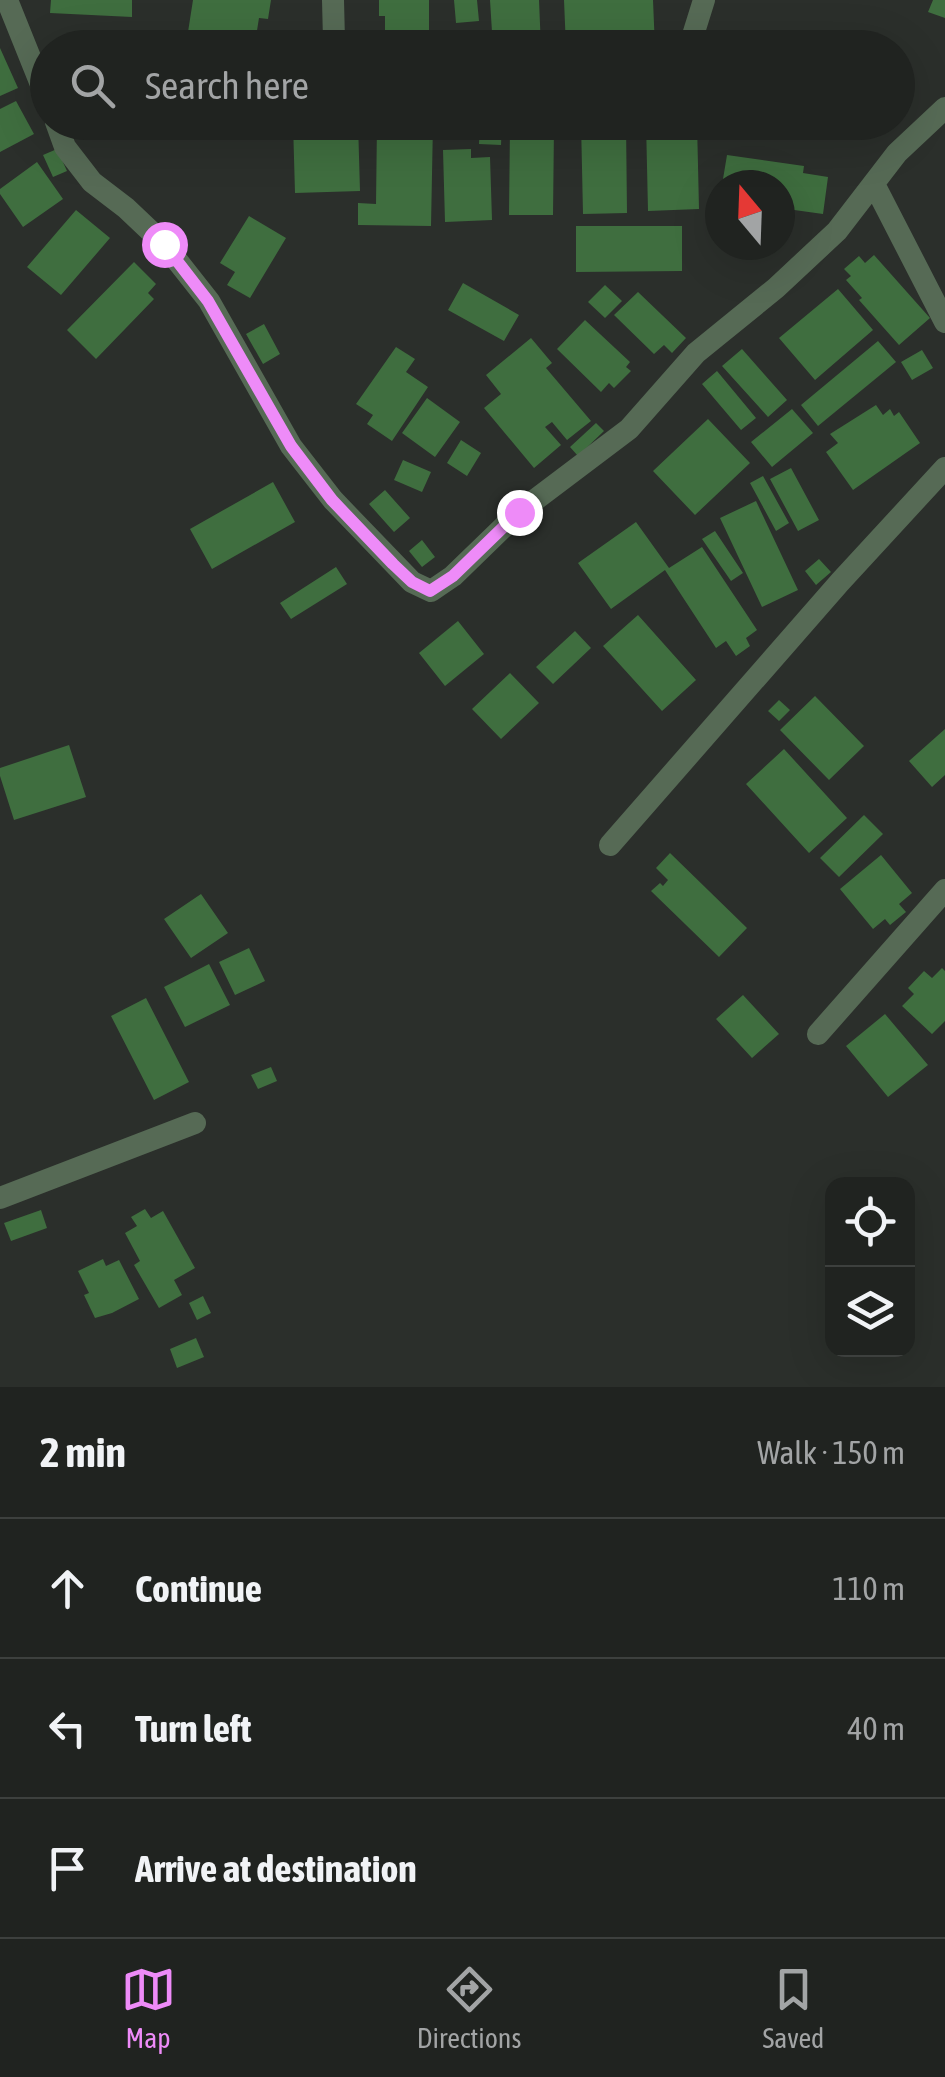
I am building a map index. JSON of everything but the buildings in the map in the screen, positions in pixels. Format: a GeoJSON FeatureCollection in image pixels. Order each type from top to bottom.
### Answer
{"type":"FeatureCollection","features":[{"type":"Feature","properties":{"kind":"street"},"geometry":{"type":"LineString","coordinates":[[7,0],[30,57]]}},
{"type":"Feature","properties":{"kind":"street"},"geometry":{"type":"LineString","coordinates":[[333,0],[334,30]]}},
{"type":"Feature","properties":{"kind":"street"},"geometry":{"type":"LineString","coordinates":[[695,30],[704,0]]}},
{"type":"Feature","properties":{"kind":"street"},"geometry":{"type":"LineString","coordinates":[[915,136],[945,108]]}},
{"type":"Feature","properties":{"kind":"street"},"geometry":{"type":"LineString","coordinates":[[62,140],[92,182],[164,244],[208,301],[291,446],[332,500],[402,573],[430,591],[453,576],[519,512],[628,429],[696,353],[838,231],[911,140]]}},
{"type":"Feature","properties":{"kind":"street"},"geometry":{"type":"LineString","coordinates":[[874,184],[945,322]]}},
{"type":"Feature","properties":{"kind":"street"},"geometry":{"type":"LineString","coordinates":[[610,845],[945,468]]}},
{"type":"Feature","properties":{"kind":"street"},"geometry":{"type":"LineString","coordinates":[[818,1034],[945,890]]}},
{"type":"Feature","properties":{"kind":"street"},"geometry":{"type":"LineString","coordinates":[[0,1198],[195,1122]]}},
{"type":"Feature","properties":{"kind":"route"},"geometry":{"type":"LineString","coordinates":[[164,244],[208,301],[291,446],[332,500],[412,582],[430,591],[453,576],[519,512]]}}]}
